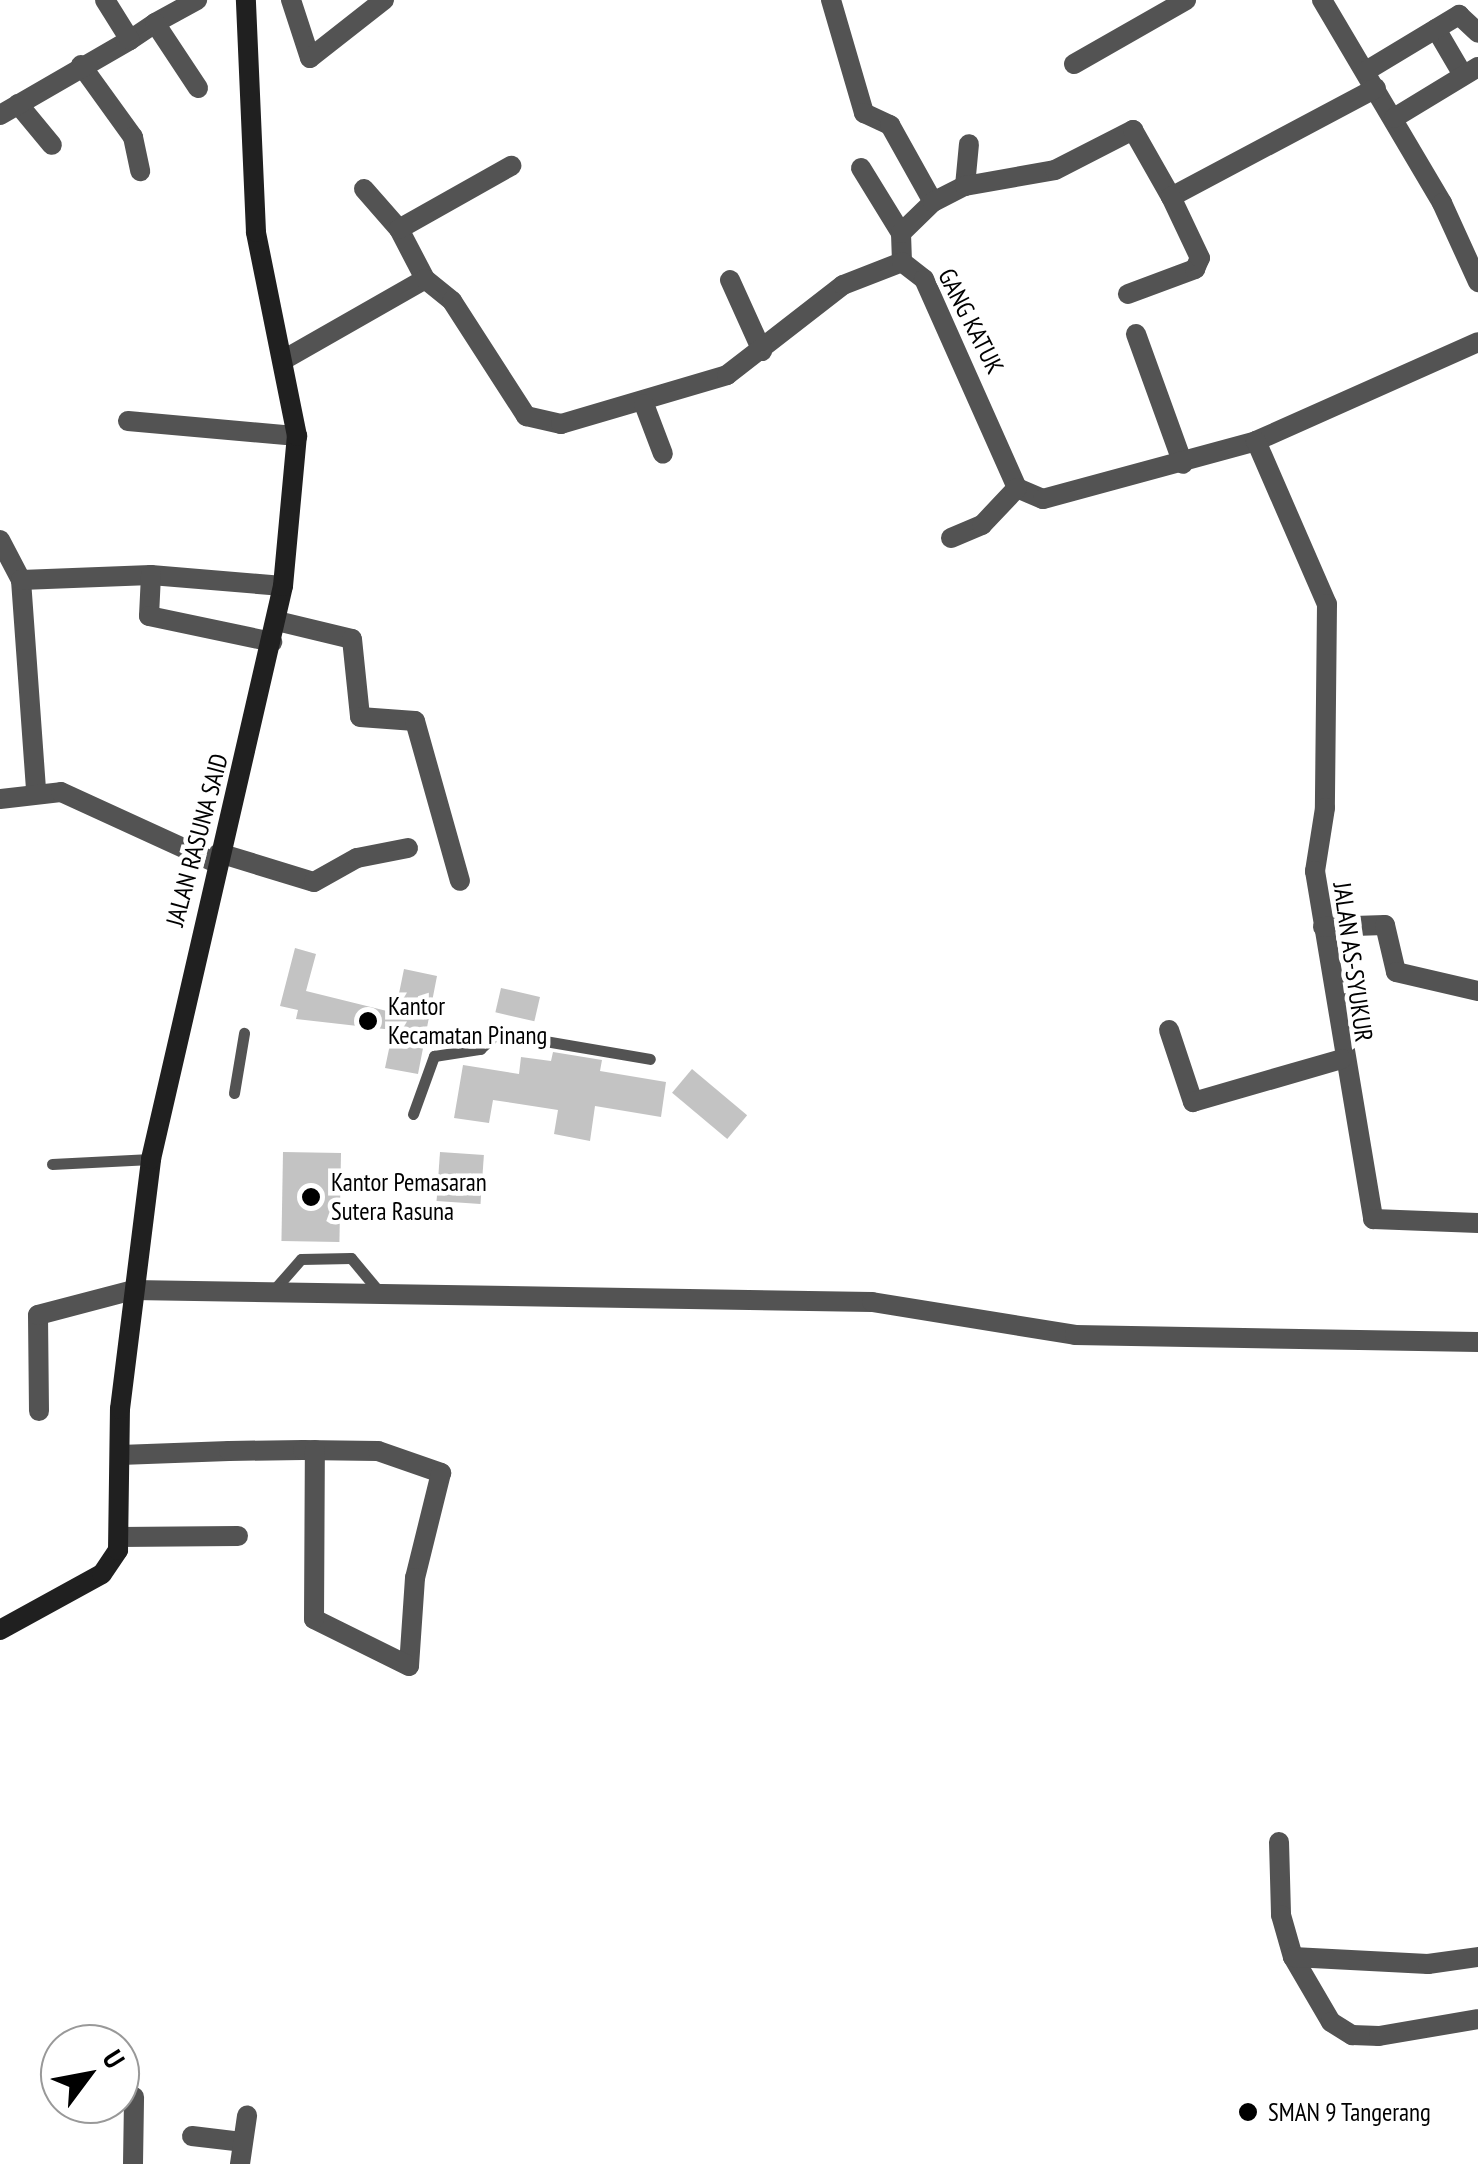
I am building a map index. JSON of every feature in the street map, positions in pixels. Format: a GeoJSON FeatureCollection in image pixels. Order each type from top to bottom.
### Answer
{"type":"FeatureCollection","features":[{"type":"Feature","properties":{"kind":"main road","name":"JALAN RASUNA SAID"},"geometry":{"type":"LineString","coordinates":[[0,1630],[102,1574],[119,1536],[120,1455],[133,1290],[151,1158],[217,858],[283,586],[297,436],[286,359],[254,216],[246,0]]}},
{"type":"Feature","properties":{"kind":"street"},"geometry":{"type":"LineString","coordinates":[[105,0],[130,40]]}},
{"type":"Feature","properties":{"kind":"street"},"geometry":{"type":"LineString","coordinates":[[52,145],[9,109],[197,0]]}},
{"type":"Feature","properties":{"kind":"street"},"geometry":{"type":"LineString","coordinates":[[291,0],[310,58],[384,0]]}},
{"type":"Feature","properties":{"kind":"street"},"geometry":{"type":"LineString","coordinates":[[831,0],[864,113],[890,125],[933,202]]}},
{"type":"Feature","properties":{"kind":"street"},"geometry":{"type":"LineString","coordinates":[[1074,64],[1186,0]]}},
{"type":"Feature","properties":{"kind":"street"},"geometry":{"type":"LineString","coordinates":[[1322,0],[1394,118],[1478,282]]}},
{"type":"Feature","properties":{"kind":"street"},"geometry":{"type":"LineString","coordinates":[[1171,198],[1371,80],[1436,30],[1464,14],[1478,33]]}},
{"type":"Feature","properties":{"kind":"street"},"geometry":{"type":"LineString","coordinates":[[155,23],[198,88]]}},
{"type":"Feature","properties":{"kind":"street"},"geometry":{"type":"LineString","coordinates":[[1394,118],[1471,71],[1436,30]]}},
{"type":"Feature","properties":{"kind":"street"},"geometry":{"type":"LineString","coordinates":[[81,65],[133,136],[140,171]]}},
{"type":"Feature","properties":{"kind":"street"},"geometry":{"type":"LineString","coordinates":[[902,233],[933,202],[965,186],[1055,170],[1131,122],[1200,258],[1194,269],[1128,294]]}},
{"type":"Feature","properties":{"kind":"street"},"geometry":{"type":"LineString","coordinates":[[965,186],[969,144]]}},
{"type":"Feature","properties":{"kind":"street"},"geometry":{"type":"LineString","coordinates":[[399,229],[511,166]]}},
{"type":"Feature","properties":{"kind":"street"},"geometry":{"type":"LineString","coordinates":[[861,168],[902,233],[902,262]]}},
{"type":"Feature","properties":{"kind":"street"},"geometry":{"type":"LineString","coordinates":[[286,359],[425,279],[399,229],[364,189]]}},
{"type":"Feature","properties":{"kind":"street","name":"GANG KATUK"},"geometry":{"type":"LineString","coordinates":[[425,279],[452,301],[517,405],[536,422],[561,424],[644,404],[727,375],[843,285],[902,262],[924,279],[1017,488]]}},
{"type":"Feature","properties":{"kind":"street"},"geometry":{"type":"LineString","coordinates":[[730,280],[762,350]]}},
{"type":"Feature","properties":{"kind":"street"},"geometry":{"type":"LineString","coordinates":[[1136,334],[1183,464]]}},
{"type":"Feature","properties":{"kind":"street"},"geometry":{"type":"LineString","coordinates":[[951,538],[982,525],[1017,488],[1043,498],[1183,464],[1256,441],[1478,342]]}},
{"type":"Feature","properties":{"kind":"street"},"geometry":{"type":"LineString","coordinates":[[644,404],[663,454]]}},
{"type":"Feature","properties":{"kind":"street"},"geometry":{"type":"LineString","coordinates":[[128,421],[297,436]]}},
{"type":"Feature","properties":{"kind":"street","name":"JALAN AS-SYUKUR"},"geometry":{"type":"LineString","coordinates":[[1256,441],[1327,604],[1325,808],[1314,871],[1342,1059],[1373,1219],[1478,1223]]}},
{"type":"Feature","properties":{"kind":"street"},"geometry":{"type":"LineString","coordinates":[[0,540],[20,580],[36,791]]}},
{"type":"Feature","properties":{"kind":"street"},"geometry":{"type":"LineString","coordinates":[[151,575],[148,616],[352,639],[360,717],[414,721],[460,881]]}},
{"type":"Feature","properties":{"kind":"street"},"geometry":{"type":"LineString","coordinates":[[20,580],[151,575],[283,586]]}},
{"type":"Feature","properties":{"kind":"street"},"geometry":{"type":"LineString","coordinates":[[0,799],[36,791],[90,802],[217,858],[314,882],[356,858],[408,848]]}},
{"type":"Feature","properties":{"kind":"street"},"geometry":{"type":"LineString","coordinates":[[1323,927],[1384,925],[1396,972],[1478,991]]}},
{"type":"Feature","properties":{"kind":"street"},"geometry":{"type":"LineString","coordinates":[[1170,1030],[1193,1102],[1342,1059]]}},
{"type":"Feature","properties":{"kind":"street"},"geometry":{"type":"LineString","coordinates":[[39,1411],[38,1315],[133,1290],[872,1302],[1075,1336],[1478,1342]]}},
{"type":"Feature","properties":{"kind":"street"},"geometry":{"type":"LineString","coordinates":[[120,1455],[315,1450],[378,1451],[442,1473],[415,1578],[410,1666],[314,1619],[315,1450]]}},
{"type":"Feature","properties":{"kind":"street"},"geometry":{"type":"LineString","coordinates":[[119,1536],[238,1536]]}},
{"type":"Feature","properties":{"kind":"street"},"geometry":{"type":"LineString","coordinates":[[1280,1842],[1281,1915],[1293,1957],[1331,2022],[1352,2035],[1478,2019]]}},
{"type":"Feature","properties":{"kind":"street"},"geometry":{"type":"LineString","coordinates":[[1293,1957],[1428,1964],[1478,1958]]}},
{"type":"Feature","properties":{"kind":"street"},"geometry":{"type":"LineString","coordinates":[[240,2164],[246,2116]]}},
{"type":"Feature","properties":{"kind":"street"},"geometry":{"type":"LineString","coordinates":[[132,2164],[133,2124]]}},
{"type":"Feature","properties":{"kind":"street"},"geometry":{"type":"LineString","coordinates":[[192,2136],[242,2142]]}},
{"type":"Feature","properties":{"kind":"lane"},"geometry":{"type":"LineString","coordinates":[[234,1094],[244,1033]]}},
{"type":"Feature","properties":{"kind":"lane"},"geometry":{"type":"LineString","coordinates":[[414,1114],[434,1056],[480,1050],[498,1033],[650,1060]]}},
{"type":"Feature","properties":{"kind":"lane"},"geometry":{"type":"LineString","coordinates":[[52,1164],[151,1158]]}},
{"type":"Feature","properties":{"kind":"lane"},"geometry":{"type":"LineString","coordinates":[[272,1292],[302,1259],[351,1258],[380,1294]]}},
{"type":"Feature","properties":{"kind":"building","name":"Kantor Kecamatan Pinang"},"geometry":{"type":"Polygon","coordinates":[[[295,948],[316,954],[306,991],[395,1013],[404,969],[437,976],[418,1074],[385,1068],[393,1030],[296,1019],[298,1010],[280,1006],[295,948]]]}},
{"type":"Feature","properties":{"kind":"building"},"geometry":{"type":"Polygon","coordinates":[[[501,988],[540,997],[534,1021],[495,1012],[501,988]]]}},
{"type":"Feature","properties":{"kind":"building"},"geometry":{"type":"Polygon","coordinates":[[[553,1052],[602,1060],[600,1071],[666,1082],[661,1117],[595,1106],[590,1141],[554,1134],[558,1110],[493,1100],[489,1123],[454,1118],[463,1065],[519,1074],[521,1057],[551,1061],[553,1052]]]}},
{"type":"Feature","properties":{"kind":"building"},"geometry":{"type":"Polygon","coordinates":[[[692,1069],[747,1115],[727,1139],[672,1093],[692,1069]]]}},
{"type":"Feature","properties":{"kind":"building","name":"Kantor Pemasaran Sutera Rasuna"},"geometry":{"type":"Polygon","coordinates":[[[283,1152],[341,1153],[339,1242],[281,1241],[283,1152]]]}},
{"type":"Feature","properties":{"kind":"building"},"geometry":{"type":"Polygon","coordinates":[[[440,1152],[484,1155],[480,1204],[437,1201],[440,1152]]]}},
{"type":"Feature","properties":{"kind":"place","name":"Kantor Kecamatan Pinang"},"geometry":{"type":"Point","coordinates":[368,1021]}},
{"type":"Feature","properties":{"kind":"place","name":"Kantor Pemasaran Sutera Rasuna"},"geometry":{"type":"Point","coordinates":[311,1197]}},
{"type":"Feature","properties":{"kind":"place","name":"SMAN 9 Tangerang"},"geometry":{"type":"Point","coordinates":[1248,2112]}}]}
